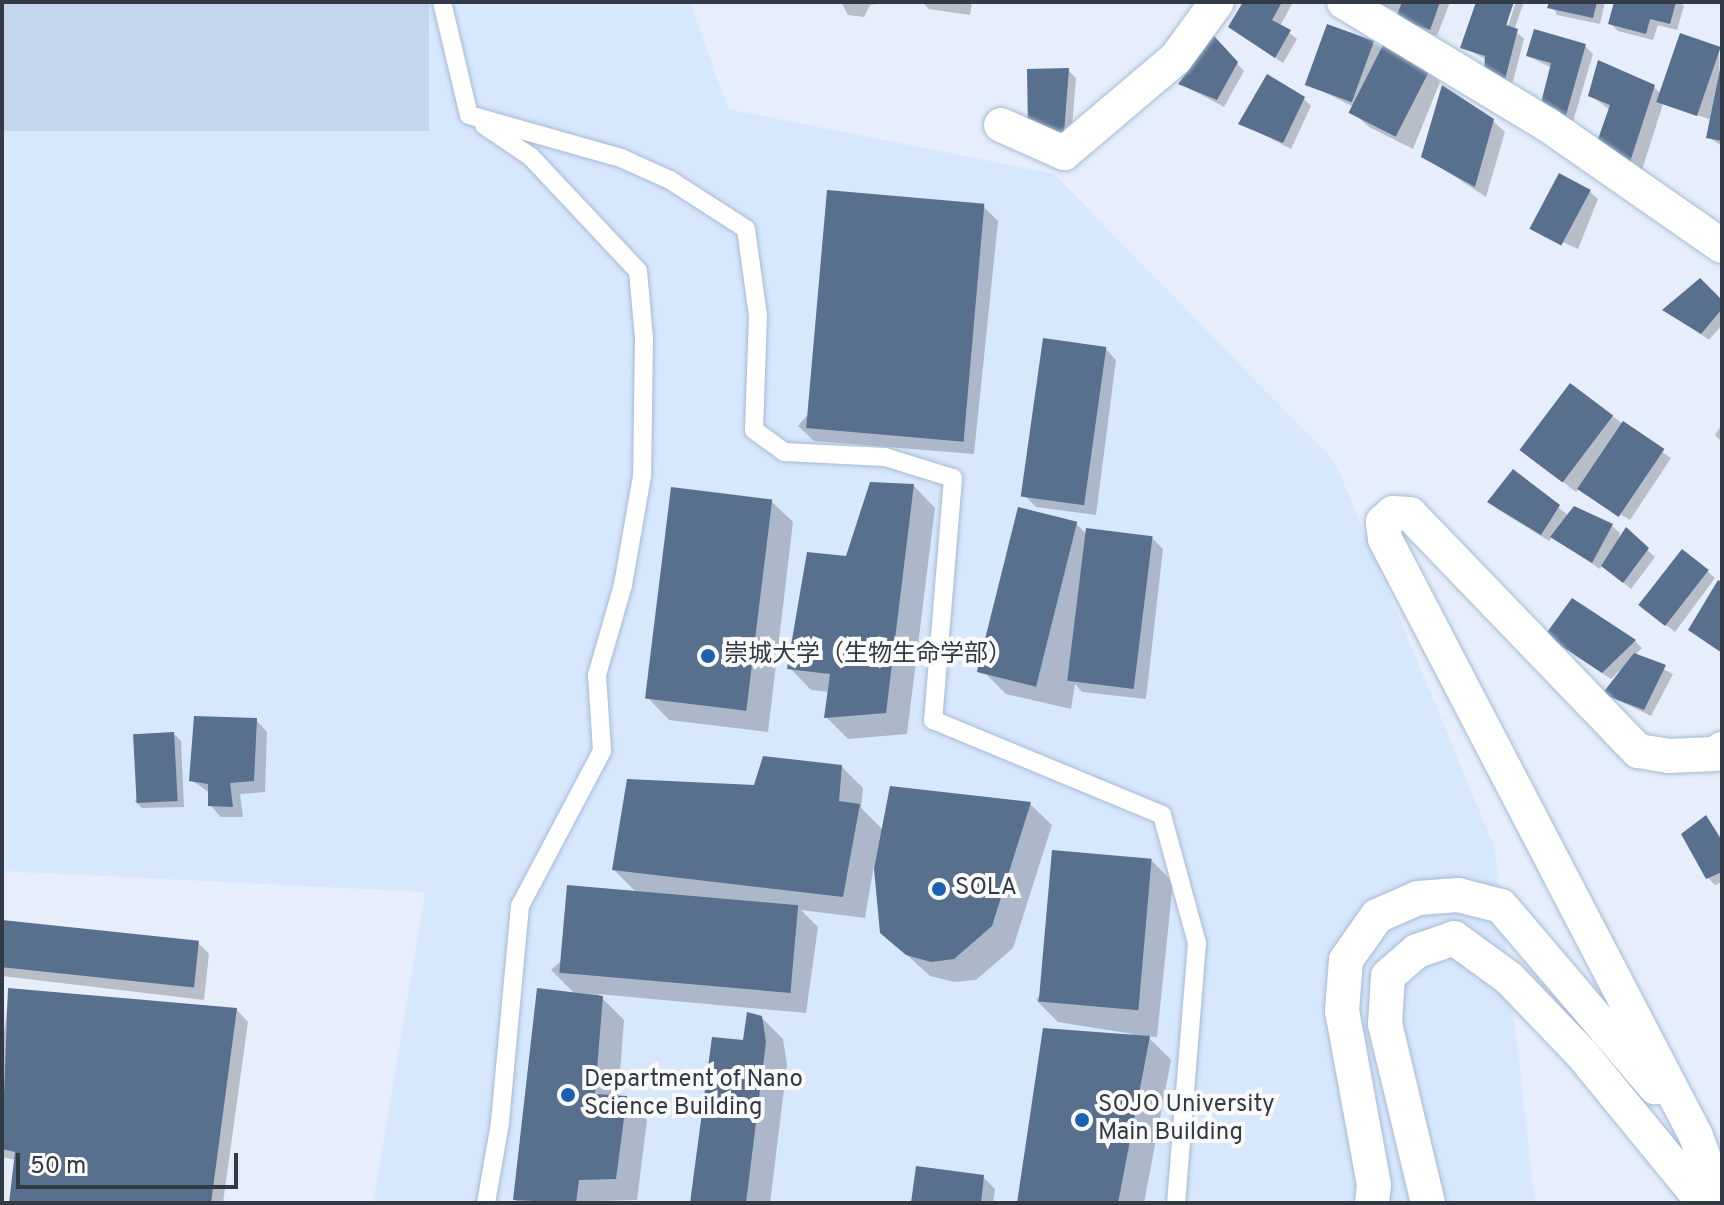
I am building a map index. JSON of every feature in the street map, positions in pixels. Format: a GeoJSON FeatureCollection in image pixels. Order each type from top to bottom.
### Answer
{"type":"FeatureCollection","features":[{"type":"Feature","properties":{"kind":"street"},"geometry":{"type":"LineString","coordinates":[[1001,125],[1064,153],[1176,58],[1217,2]]}},
{"type":"Feature","properties":{"kind":"street"},"geometry":{"type":"LineString","coordinates":[[1344,2],[1548,125],[1722,246]]}},
{"type":"Feature","properties":{"kind":"street"},"geometry":{"type":"LineString","coordinates":[[1720,1203],[1696,1136],[1385,539],[1383,522],[1393,513],[1410,514],[1538,653],[1638,751],[1669,756],[1715,754],[1722,749]]}},
{"type":"Feature","properties":{"kind":"street"},"geometry":{"type":"LineString","coordinates":[[1372,1203],[1374,1185],[1342,1011],[1346,960],[1377,916],[1418,898],[1458,895],[1501,906],[1696,1136]]}},
{"type":"Feature","properties":{"kind":"street"},"geometry":{"type":"LineString","coordinates":[[1428,1203],[1385,1024],[1388,976],[1417,951],[1454,938],[1509,978],[1582,1054],[1704,1203]]}},
{"type":"Feature","properties":{"kind":"lane"},"geometry":{"type":"LineString","coordinates":[[442,2],[469,115],[531,157],[638,271],[644,338],[642,476],[623,585],[597,675],[602,751],[520,906],[500,1123],[486,1203]]}},
{"type":"Feature","properties":{"kind":"lane"},"geometry":{"type":"LineString","coordinates":[[469,115],[621,158],[670,180],[746,229],[758,315],[754,430],[784,452],[885,457],[953,478],[933,720],[1162,815],[1197,943],[1176,1203]]}},
{"type":"Feature","properties":{"kind":"shaded area","name":"崇城大学（生物生命学部）"},"geometry":{"type":"Polygon","coordinates":[[[2,2],[690,2],[728,109],[1054,174],[1335,462],[1495,849],[1535,1203],[373,1203],[425,892],[2,871],[2,2]]]}},
{"type":"Feature","properties":{"kind":"shaded area"},"geometry":{"type":"Polygon","coordinates":[[[2,2],[429,2],[429,131],[2,131],[2,2]]]}},
{"type":"Feature","properties":{"kind":"building"},"geometry":{"type":"Polygon","coordinates":[[[1243,2],[1282,2],[1272,20],[1291,30],[1275,58],[1228,27],[1243,2]]]}},
{"type":"Feature","properties":{"kind":"building"},"geometry":{"type":"Polygon","coordinates":[[[1402,2],[1440,2],[1430,30],[1396,18],[1402,2]]]}},
{"type":"Feature","properties":{"kind":"building"},"geometry":{"type":"Polygon","coordinates":[[[1476,2],[1514,2],[1506,25],[1518,29],[1504,83],[1484,73],[1485,56],[1460,48],[1476,2]]]}},
{"type":"Feature","properties":{"kind":"building"},"geometry":{"type":"Polygon","coordinates":[[[1549,2],[1597,2],[1593,18],[1547,8],[1549,2]]]}},
{"type":"Feature","properties":{"kind":"building"},"geometry":{"type":"Polygon","coordinates":[[[1614,2],[1676,2],[1670,24],[1650,19],[1646,34],[1608,24],[1614,2]]]}},
{"type":"Feature","properties":{"kind":"building"},"geometry":{"type":"Polygon","coordinates":[[[1327,24],[1374,41],[1352,102],[1305,85],[1327,24]]]}},
{"type":"Feature","properties":{"kind":"building"},"geometry":{"type":"Polygon","coordinates":[[[1534,29],[1586,44],[1565,119],[1539,111],[1551,63],[1526,56],[1534,29]]]}},
{"type":"Feature","properties":{"kind":"building"},"geometry":{"type":"Polygon","coordinates":[[[1680,33],[1721,47],[1697,116],[1656,102],[1680,33]]]}},
{"type":"Feature","properties":{"kind":"building"},"geometry":{"type":"Polygon","coordinates":[[[1214,36],[1238,62],[1217,100],[1178,84],[1214,36]]]}},
{"type":"Feature","properties":{"kind":"building"},"geometry":{"type":"Polygon","coordinates":[[[1383,45],[1430,69],[1396,137],[1348,113],[1383,45]]]}},
{"type":"Feature","properties":{"kind":"building"},"geometry":{"type":"Polygon","coordinates":[[[1598,60],[1655,85],[1630,162],[1592,156],[1610,105],[1588,96],[1598,60]]]}},
{"type":"Feature","properties":{"kind":"building"},"geometry":{"type":"Polygon","coordinates":[[[1722,66],[1722,141],[1706,138],[1722,66]]]}},
{"type":"Feature","properties":{"kind":"building"},"geometry":{"type":"Polygon","coordinates":[[[1069,68],[1064,133],[1028,128],[1027,69],[1069,68]]]}},
{"type":"Feature","properties":{"kind":"building"},"geometry":{"type":"Polygon","coordinates":[[[1267,74],[1305,97],[1283,143],[1238,124],[1267,74]]]}},
{"type":"Feature","properties":{"kind":"building"},"geometry":{"type":"Polygon","coordinates":[[[1442,85],[1494,119],[1475,187],[1421,157],[1442,85]]]}},
{"type":"Feature","properties":{"kind":"building"},"geometry":{"type":"Polygon","coordinates":[[[1559,173],[1591,190],[1561,246],[1529,229],[1559,173]]]}},
{"type":"Feature","properties":{"kind":"building"},"geometry":{"type":"Polygon","coordinates":[[[827,190],[984,204],[964,442],[806,428],[827,190]]]}},
{"type":"Feature","properties":{"kind":"building"},"geometry":{"type":"Polygon","coordinates":[[[1700,278],[1722,300],[1722,309],[1701,334],[1662,310],[1700,278]]]}},
{"type":"Feature","properties":{"kind":"building"},"geometry":{"type":"Polygon","coordinates":[[[1043,338],[1106,347],[1084,505],[1021,496],[1043,338]]]}},
{"type":"Feature","properties":{"kind":"building"},"geometry":{"type":"Polygon","coordinates":[[[1570,383],[1613,415],[1563,483],[1519,450],[1570,383]]]}},
{"type":"Feature","properties":{"kind":"building"},"geometry":{"type":"Polygon","coordinates":[[[1623,421],[1664,449],[1619,517],[1577,489],[1623,421]]]}},
{"type":"Feature","properties":{"kind":"building"},"geometry":{"type":"Polygon","coordinates":[[[1513,469],[1560,505],[1541,535],[1487,502],[1513,469]]]}},
{"type":"Feature","properties":{"kind":"building"},"geometry":{"type":"Polygon","coordinates":[[[870,482],[914,484],[886,713],[824,718],[830,674],[787,669],[807,552],[846,556],[870,482]]]}},
{"type":"Feature","properties":{"kind":"building"},"geometry":{"type":"Polygon","coordinates":[[[671,487],[772,499],[746,711],[645,698],[671,487]]]}},
{"type":"Feature","properties":{"kind":"building"},"geometry":{"type":"Polygon","coordinates":[[[1574,506],[1613,524],[1592,563],[1550,537],[1574,506]]]}},
{"type":"Feature","properties":{"kind":"building"},"geometry":{"type":"Polygon","coordinates":[[[1018,507],[1077,522],[1036,687],[977,672],[1018,507]]]}},
{"type":"Feature","properties":{"kind":"building"},"geometry":{"type":"Polygon","coordinates":[[[1626,527],[1649,548],[1623,583],[1601,566],[1626,527]]]}},
{"type":"Feature","properties":{"kind":"building"},"geometry":{"type":"Polygon","coordinates":[[[1086,528],[1153,536],[1134,689],[1067,681],[1086,528]]]}},
{"type":"Feature","properties":{"kind":"building"},"geometry":{"type":"Polygon","coordinates":[[[1682,549],[1709,570],[1665,626],[1638,605],[1682,549]]]}},
{"type":"Feature","properties":{"kind":"building"},"geometry":{"type":"Polygon","coordinates":[[[1718,580],[1722,582],[1722,653],[1688,630],[1718,580]]]}},
{"type":"Feature","properties":{"kind":"building"},"geometry":{"type":"Polygon","coordinates":[[[1572,598],[1636,640],[1602,673],[1545,635],[1572,598]]]}},
{"type":"Feature","properties":{"kind":"building"},"geometry":{"type":"Polygon","coordinates":[[[1634,653],[1666,665],[1644,710],[1602,694],[1634,653]]]}},
{"type":"Feature","properties":{"kind":"building"},"geometry":{"type":"Polygon","coordinates":[[[194,716],[257,718],[254,781],[230,783],[233,807],[208,806],[208,784],[189,781],[194,716]]]}},
{"type":"Feature","properties":{"kind":"building"},"geometry":{"type":"Polygon","coordinates":[[[174,732],[178,801],[137,803],[133,734],[174,732]]]}},
{"type":"Feature","properties":{"kind":"building"},"geometry":{"type":"Polygon","coordinates":[[[763,756],[842,765],[839,801],[860,804],[843,897],[612,870],[627,779],[754,785],[763,756]]]}},
{"type":"Feature","properties":{"kind":"building","name":"SOLA"},"geometry":{"type":"Polygon","coordinates":[[[890,786],[1031,802],[992,926],[954,959],[931,962],[906,955],[880,933],[874,869],[890,786]]]}},
{"type":"Feature","properties":{"kind":"building"},"geometry":{"type":"Polygon","coordinates":[[[1706,815],[1722,841],[1722,872],[1706,879],[1681,834],[1706,815]]]}},
{"type":"Feature","properties":{"kind":"building"},"geometry":{"type":"Polygon","coordinates":[[[1052,850],[1152,859],[1138,1010],[1039,1001],[1052,850]]]}},
{"type":"Feature","properties":{"kind":"building"},"geometry":{"type":"Polygon","coordinates":[[[567,885],[798,905],[790,993],[559,973],[567,885]]]}},
{"type":"Feature","properties":{"kind":"building"},"geometry":{"type":"Polygon","coordinates":[[[2,920],[199,941],[194,987],[2,967],[2,920]]]}},
{"type":"Feature","properties":{"kind":"building"},"geometry":{"type":"Polygon","coordinates":[[[8,988],[237,1008],[211,1203],[9,1203],[15,1152],[2,1149],[8,988]]]}},
{"type":"Feature","properties":{"kind":"building","name":"Department of Nano Science Building"},"geometry":{"type":"Polygon","coordinates":[[[537,988],[603,996],[595,1094],[627,1096],[616,1179],[579,1180],[576,1203],[513,1200],[537,988]]]}},
{"type":"Feature","properties":{"kind":"building"},"geometry":{"type":"Polygon","coordinates":[[[747,1012],[762,1016],[766,1042],[746,1203],[690,1203],[712,1037],[743,1040],[747,1012]]]}},
{"type":"Feature","properties":{"kind":"building","name":"SOJO University Main Building"},"geometry":{"type":"Polygon","coordinates":[[[1043,1028],[1150,1036],[1118,1203],[1017,1203],[1043,1028]]]}},
{"type":"Feature","properties":{"kind":"building"},"geometry":{"type":"Polygon","coordinates":[[[916,1166],[984,1175],[981,1203],[911,1203],[916,1166]]]}},
{"type":"Feature","properties":{"kind":"place","name":"崇城大学（生物生命学部）"},"geometry":{"type":"Point","coordinates":[708,656]}},
{"type":"Feature","properties":{"kind":"place","name":"SOLA"},"geometry":{"type":"Point","coordinates":[939,889]}},
{"type":"Feature","properties":{"kind":"place","name":"Department of Nano Science Building"},"geometry":{"type":"Point","coordinates":[568,1095]}},
{"type":"Feature","properties":{"kind":"place","name":"SOJO University Main Building"},"geometry":{"type":"Point","coordinates":[1082,1120]}}]}
